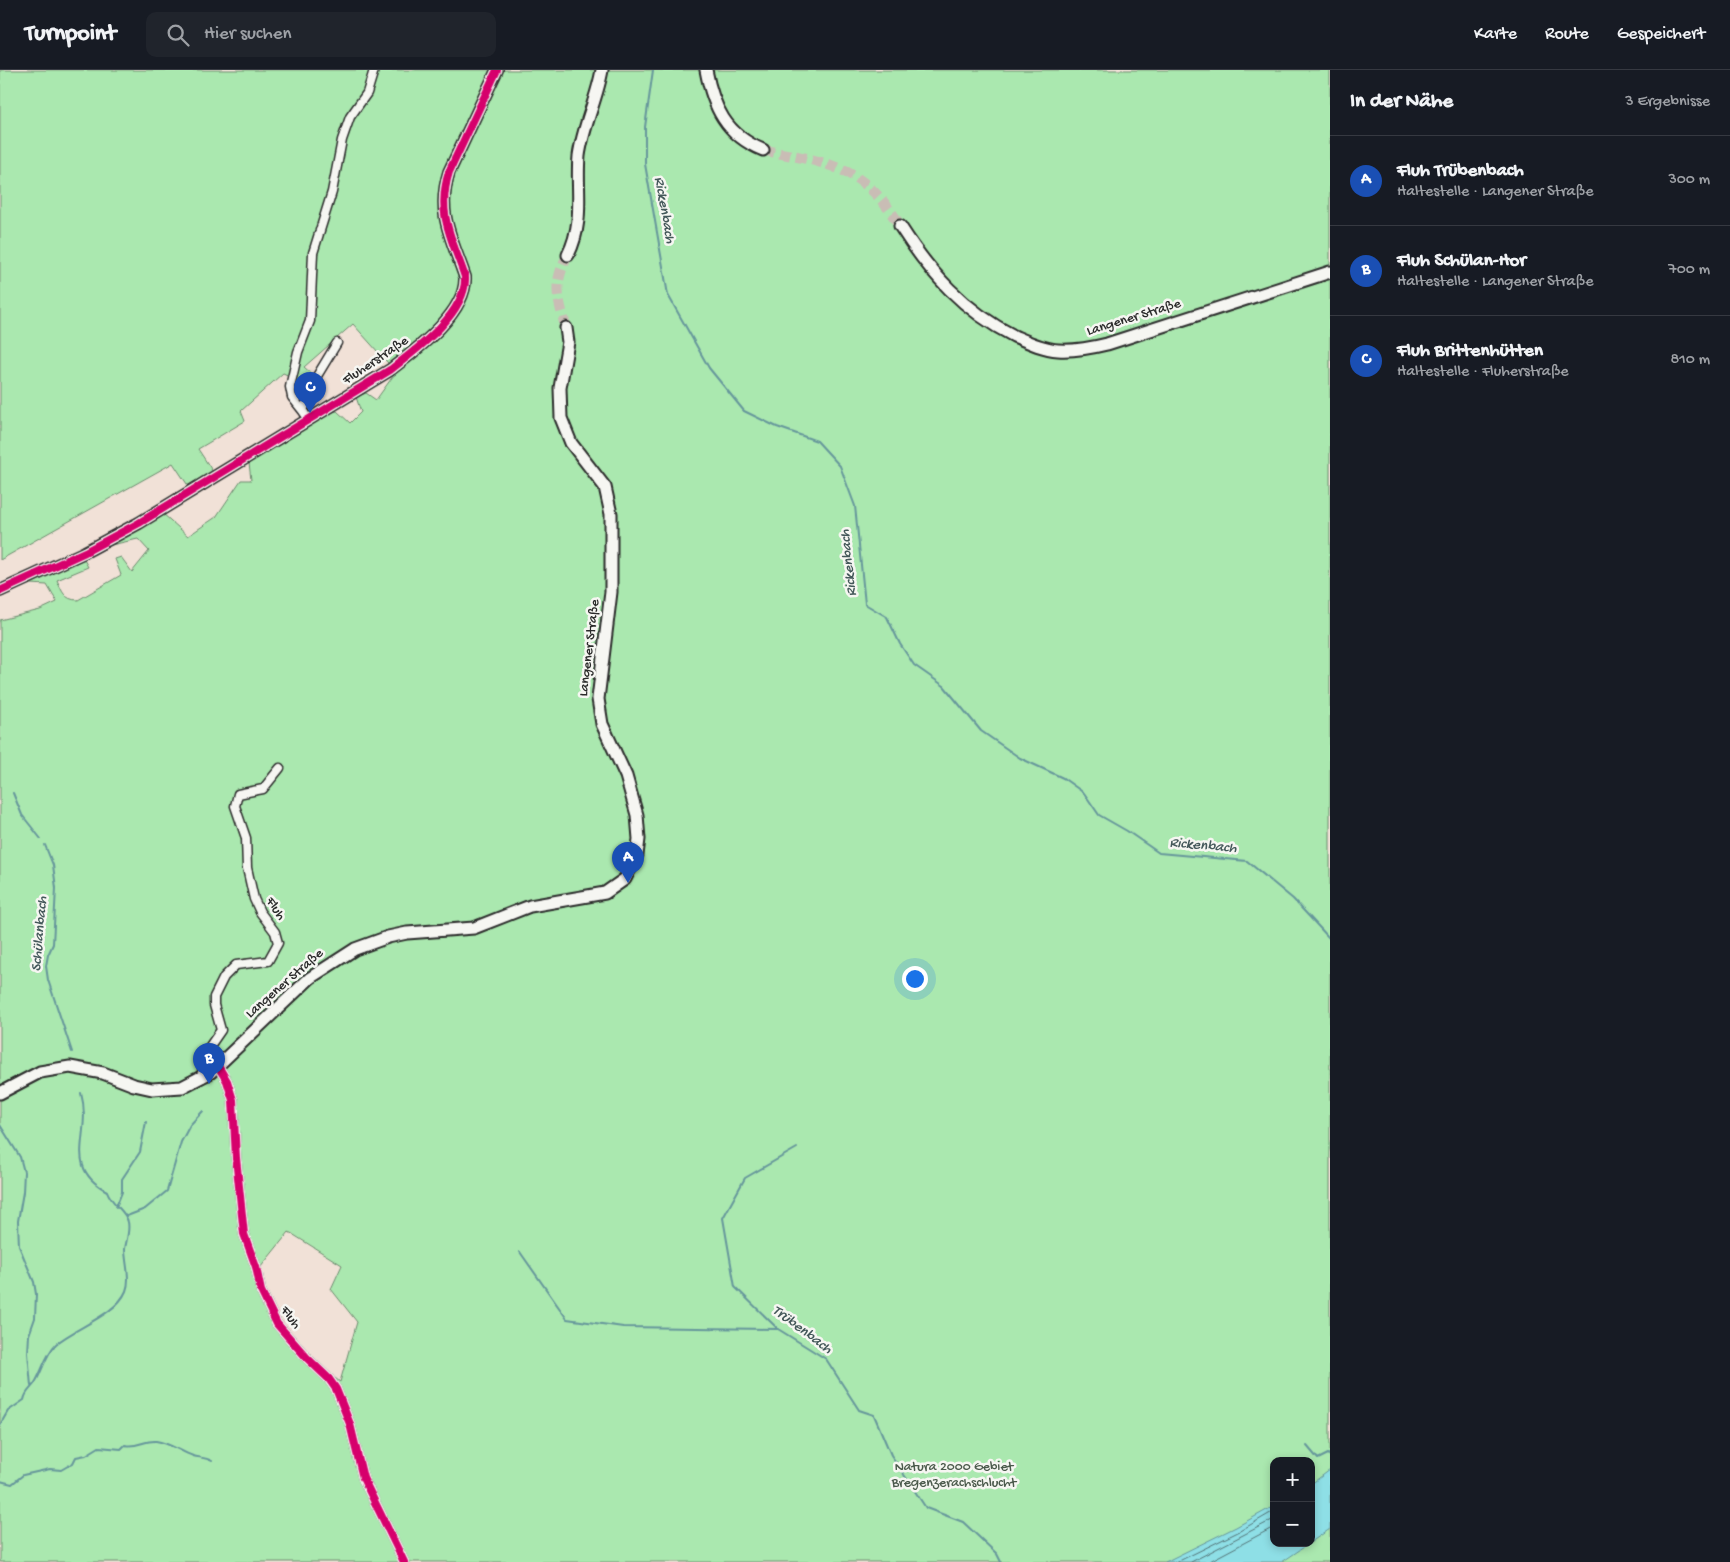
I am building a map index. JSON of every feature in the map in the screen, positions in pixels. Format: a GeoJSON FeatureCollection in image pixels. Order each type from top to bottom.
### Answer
{"type":"FeatureCollection","features":[{"type":"Feature","properties":{"kind":"main road"},"geometry":{"type":"LineString","coordinates":[[568,255],[578,228],[579,171],[582,139],[602,70]]}},
{"type":"Feature","properties":{"kind":"main road"},"geometry":{"type":"LineString","coordinates":[[706,70],[711,93],[720,115],[739,137],[763,150]]}},
{"type":"Feature","properties":{"kind":"main road","name":"Langener Straße"},"geometry":{"type":"LineString","coordinates":[[900,226],[924,263],[941,282],[974,312],[996,327],[1026,342],[1056,350],[1086,348],[1107,344],[1330,272]]}},
{"type":"Feature","properties":{"kind":"main road","name":"Langener Straße"},"geometry":{"type":"LineString","coordinates":[[0,1093],[40,1072],[70,1067],[103,1072],[134,1085],[159,1090],[182,1087],[202,1078],[218,1066],[310,978],[355,949],[388,936],[474,928],[530,906],[605,893],[625,879],[633,867],[639,839],[637,815],[626,776],[606,734],[599,711],[599,686],[611,592],[611,514],[604,487],[572,443],[562,418],[560,388],[568,342],[566,328]]}},
{"type":"Feature","properties":{"kind":"street"},"geometry":{"type":"LineString","coordinates":[[306,416],[292,397],[290,387],[291,375],[311,315],[313,253],[332,192],[342,140],[350,117],[367,93],[374,70]]}},
{"type":"Feature","properties":{"kind":"street","name":"Fluherstraße"},"geometry":{"type":"LineString","coordinates":[[0,591],[112,538],[306,416],[390,370],[417,349],[460,301],[466,286],[465,277],[445,223],[445,186],[449,172],[497,70]]}},
{"type":"Feature","properties":{"kind":"street"},"geometry":{"type":"LineString","coordinates":[[306,416],[316,376],[338,343]]}},
{"type":"Feature","properties":{"kind":"street","name":"Fluh"},"geometry":{"type":"LineString","coordinates":[[202,1078],[203,1056],[221,1030],[214,1005],[218,988],[224,977],[236,965],[268,960],[278,943],[275,932],[260,912],[254,899],[247,868],[246,838],[235,802],[238,794],[263,789],[280,768]]}},
{"type":"Feature","properties":{"kind":"street","name":"Fluh"},"geometry":{"type":"LineString","coordinates":[[218,1066],[227,1081],[233,1100],[236,1158],[244,1234],[256,1267],[261,1291],[277,1324],[307,1358],[329,1379],[336,1390],[350,1424],[360,1472],[404,1562]]}},
{"type":"Feature","properties":{"kind":"green space","name":"Natura 2000 Gebiet Bregenzerachschlucht"},"geometry":{"type":"Polygon","coordinates":[[[0,70],[1330,70],[1330,1562],[0,1562],[0,620],[40,610],[57,602],[47,585],[31,584],[77,561],[82,556],[88,567],[57,580],[64,594],[73,600],[78,600],[121,575],[115,559],[121,557],[132,572],[149,551],[138,539],[111,545],[116,538],[162,513],[188,536],[216,517],[241,480],[251,480],[249,463],[324,414],[337,411],[350,423],[361,412],[356,397],[366,393],[376,400],[396,372],[353,324],[304,367],[312,374],[308,386],[296,392],[294,378],[283,373],[241,411],[245,421],[198,449],[213,472],[189,487],[173,463],[0,560],[0,70]],[[289,1232],[260,1268],[262,1288],[276,1318],[306,1353],[340,1382],[357,1322],[331,1289],[342,1265],[289,1232]]]}},
{"type":"Feature","properties":{"kind":"water"},"geometry":{"type":"Polygon","coordinates":[[[1330,1470],[1330,1529],[1315,1539],[1315,1502],[1315,1481],[1330,1470]]]}},
{"type":"Feature","properties":{"kind":"water"},"geometry":{"type":"Polygon","coordinates":[[[1270,1508],[1270,1547],[1304,1547],[1282,1562],[1165,1562],[1270,1508]]]}},
{"type":"Feature","properties":{"kind":"waterway","name":"Rickenbach"},"geometry":{"type":"LineString","coordinates":[[653,70],[645,127],[645,164],[668,295],[709,368],[744,411],[777,427],[817,441],[840,466],[855,506],[865,604],[887,617],[900,644],[914,665],[944,686],[981,731],[1020,758],[1063,778],[1084,793],[1099,815],[1159,853],[1247,861],[1293,899],[1330,939]]}},
{"type":"Feature","properties":{"kind":"waterway","name":"Schülanbach"},"geometry":{"type":"LineString","coordinates":[[13,793],[22,815],[41,839]]}},
{"type":"Feature","properties":{"kind":"waterway","name":"Schülanbach"},"geometry":{"type":"LineString","coordinates":[[45,845],[53,865],[56,888],[53,944],[46,966],[48,980],[72,1052]]}},
{"type":"Feature","properties":{"kind":"waterway","name":"Schülanbach"},"geometry":{"type":"LineString","coordinates":[[0,1425],[8,1411],[24,1400],[56,1344],[105,1314],[114,1307],[126,1291],[128,1276],[125,1249],[128,1222],[125,1214],[112,1200],[107,1191],[93,1181],[85,1171],[81,1148],[84,1123],[81,1093]]}},
{"type":"Feature","properties":{"kind":"waterway"},"geometry":{"type":"LineString","coordinates":[[127,1216],[145,1209],[167,1191],[181,1142],[190,1125],[203,1111]]}},
{"type":"Feature","properties":{"kind":"waterway"},"geometry":{"type":"LineString","coordinates":[[116,1207],[122,1192],[122,1179],[140,1152],[146,1122]]}},
{"type":"Feature","properties":{"kind":"waterway","name":"Schülanbach"},"geometry":{"type":"LineString","coordinates":[[0,1125],[20,1157],[24,1172],[18,1221],[19,1246],[34,1282],[36,1294],[35,1318],[29,1335],[28,1353],[31,1386]]}},
{"type":"Feature","properties":{"kind":"waterway","name":"Trübenbach"},"geometry":{"type":"LineString","coordinates":[[797,1148],[745,1178],[723,1218],[735,1287],[778,1329],[826,1359],[859,1410],[874,1415],[891,1455],[926,1508],[963,1522],[997,1554],[1001,1562]]}},
{"type":"Feature","properties":{"kind":"waterway"},"geometry":{"type":"LineString","coordinates":[[520,1252],[567,1319],[623,1327],[777,1329]]}},
{"type":"Feature","properties":{"kind":"waterway"},"geometry":{"type":"LineString","coordinates":[[0,1481],[12,1484],[23,1475],[50,1469],[61,1470],[73,1463],[76,1457],[86,1455],[99,1447],[121,1449],[125,1445],[133,1446],[152,1441],[166,1444],[193,1456],[212,1461]]}},
{"type":"Feature","properties":{"kind":"waterway"},"geometry":{"type":"LineString","coordinates":[[1307,1446],[1318,1459],[1328,1454],[1330,1456]]}},
{"type":"Feature","properties":{"kind":"tunnel"},"geometry":{"type":"LineString","coordinates":[[763,150],[806,158],[842,170],[872,190],[900,226]]}},
{"type":"Feature","properties":{"kind":"tunnel"},"geometry":{"type":"LineString","coordinates":[[566,328],[559,299],[558,283],[568,255]]}},
{"type":"Feature","properties":{"kind":"cycle path"},"geometry":{"type":"LineString","coordinates":[[0,591],[85,552],[139,523],[390,370],[438,330],[458,304],[463,291],[465,277],[447,226],[444,201],[445,187],[449,172],[497,70]]}},
{"type":"Feature","properties":{"kind":"cycle path"},"geometry":{"type":"LineString","coordinates":[[218,1066],[227,1081],[233,1100],[236,1158],[244,1234],[256,1267],[261,1291],[277,1324],[307,1358],[329,1379],[336,1389],[350,1424],[363,1478],[404,1562]]}},
{"type":"Feature","properties":{"kind":"place","name":"Fluh Brittenhütten"},"geometry":{"type":"Point","coordinates":[310,413]}},
{"type":"Feature","properties":{"kind":"place","name":"Fluh Trübenbach"},"geometry":{"type":"Point","coordinates":[628,883]}},
{"type":"Feature","properties":{"kind":"place","name":"Fluh Schülan-Hor"},"geometry":{"type":"Point","coordinates":[209,1084]}}]}
